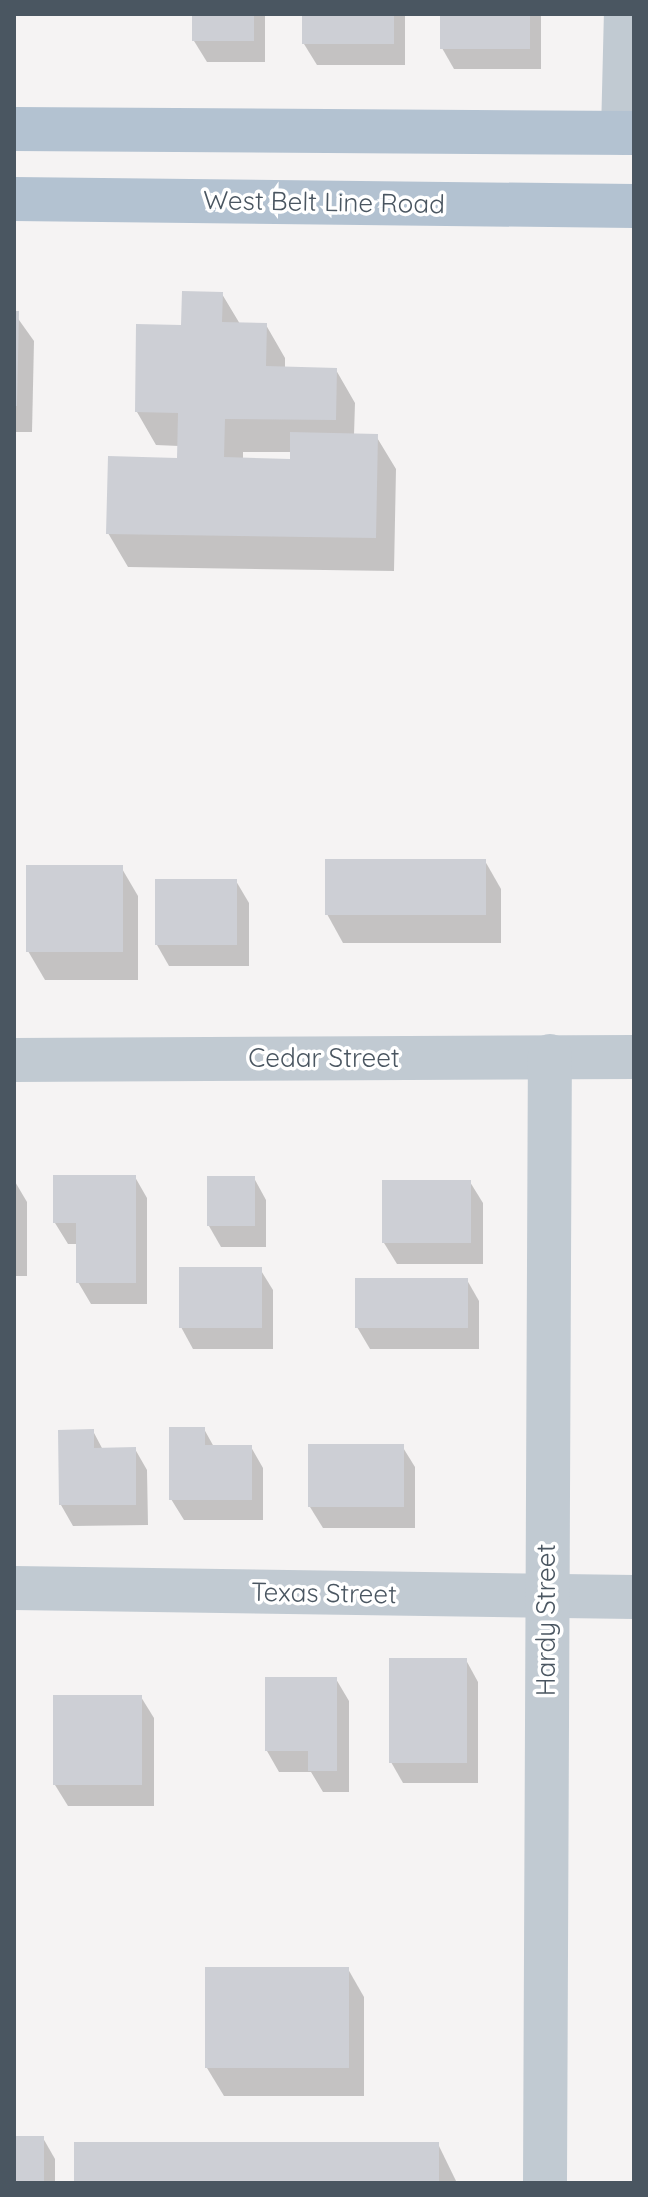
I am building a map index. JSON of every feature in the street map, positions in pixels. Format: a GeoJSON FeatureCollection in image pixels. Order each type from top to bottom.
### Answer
{"type":"FeatureCollection","features":[{"type":"Feature","properties":{"kind":"main road"},"geometry":{"type":"LineString","coordinates":[[14,129],[628,133]]}},
{"type":"Feature","properties":{"kind":"main road","name":"West Belt Line Road"},"geometry":{"type":"LineString","coordinates":[[14,199],[634,206]]}},
{"type":"Feature","properties":{"kind":"street"},"geometry":{"type":"LineString","coordinates":[[626,14],[628,133]]}},
{"type":"Feature","properties":{"kind":"street","name":"Hardy Street"},"geometry":{"type":"LineString","coordinates":[[545,2183],[545,1597],[550,1056]]}},
{"type":"Feature","properties":{"kind":"street","name":"Cedar Street"},"geometry":{"type":"LineString","coordinates":[[14,1060],[634,1057]]}},
{"type":"Feature","properties":{"kind":"street","name":"Texas Street"},"geometry":{"type":"LineString","coordinates":[[14,1588],[634,1597]]}},
{"type":"Feature","properties":{"kind":"building"},"geometry":{"type":"Polygon","coordinates":[[[192,14],[254,14],[254,41],[192,41],[192,14]]]}},
{"type":"Feature","properties":{"kind":"building"},"geometry":{"type":"Polygon","coordinates":[[[302,14],[394,14],[394,44],[302,44],[302,14]]]}},
{"type":"Feature","properties":{"kind":"building"},"geometry":{"type":"Polygon","coordinates":[[[440,14],[530,14],[530,49],[440,49],[440,14]]]}},
{"type":"Feature","properties":{"kind":"building"},"geometry":{"type":"Polygon","coordinates":[[[182,291],[223,292],[222,322],[267,323],[266,366],[337,368],[336,420],[225,419],[224,457],[290,459],[290,432],[378,434],[376,538],[106,534],[108,456],[177,458],[178,413],[135,412],[136,324],[181,325],[182,291]]]}},
{"type":"Feature","properties":{"kind":"building"},"geometry":{"type":"Polygon","coordinates":[[[14,311],[19,311],[17,406],[14,406],[14,311]]]}},
{"type":"Feature","properties":{"kind":"building"},"geometry":{"type":"Polygon","coordinates":[[[325,859],[486,859],[486,915],[325,915],[325,859]]]}},
{"type":"Feature","properties":{"kind":"building"},"geometry":{"type":"Polygon","coordinates":[[[26,865],[123,865],[123,952],[26,952],[26,865]]]}},
{"type":"Feature","properties":{"kind":"building"},"geometry":{"type":"Polygon","coordinates":[[[155,879],[237,879],[237,945],[155,945],[155,879]]]}},
{"type":"Feature","properties":{"kind":"building"},"geometry":{"type":"Polygon","coordinates":[[[53,1175],[136,1175],[136,1283],[76,1283],[76,1223],[53,1223],[53,1175]]]}},
{"type":"Feature","properties":{"kind":"building"},"geometry":{"type":"Polygon","coordinates":[[[207,1176],[255,1176],[255,1226],[207,1226],[207,1176]]]}},
{"type":"Feature","properties":{"kind":"building"},"geometry":{"type":"Polygon","coordinates":[[[382,1180],[471,1180],[471,1243],[382,1243],[382,1180]]]}},
{"type":"Feature","properties":{"kind":"building"},"geometry":{"type":"Polygon","coordinates":[[[179,1267],[262,1267],[262,1328],[179,1328],[179,1267]]]}},
{"type":"Feature","properties":{"kind":"building"},"geometry":{"type":"Polygon","coordinates":[[[355,1278],[468,1278],[468,1328],[355,1328],[355,1278]]]}},
{"type":"Feature","properties":{"kind":"building"},"geometry":{"type":"Polygon","coordinates":[[[169,1427],[205,1427],[205,1445],[252,1445],[252,1500],[169,1500],[169,1427]]]}},
{"type":"Feature","properties":{"kind":"building"},"geometry":{"type":"Polygon","coordinates":[[[94,1429],[94,1448],[136,1447],[136,1505],[59,1505],[58,1430],[94,1429]]]}},
{"type":"Feature","properties":{"kind":"building"},"geometry":{"type":"Polygon","coordinates":[[[308,1444],[404,1444],[404,1507],[308,1507],[308,1444]]]}},
{"type":"Feature","properties":{"kind":"building"},"geometry":{"type":"Polygon","coordinates":[[[389,1658],[467,1658],[467,1763],[389,1763],[389,1658]]]}},
{"type":"Feature","properties":{"kind":"building"},"geometry":{"type":"Polygon","coordinates":[[[265,1677],[337,1677],[337,1771],[308,1771],[308,1751],[265,1751],[265,1677]]]}},
{"type":"Feature","properties":{"kind":"building"},"geometry":{"type":"Polygon","coordinates":[[[53,1695],[142,1695],[142,1785],[53,1785],[53,1695]]]}},
{"type":"Feature","properties":{"kind":"building"},"geometry":{"type":"Polygon","coordinates":[[[205,1967],[349,1967],[349,2068],[205,2068],[205,1967]]]}},
{"type":"Feature","properties":{"kind":"building"},"geometry":{"type":"Polygon","coordinates":[[[14,2136],[44,2136],[44,2183],[14,2183],[14,2136]]]}},
{"type":"Feature","properties":{"kind":"building"},"geometry":{"type":"Polygon","coordinates":[[[74,2142],[439,2142],[439,2183],[74,2183],[74,2142]]]}}]}
